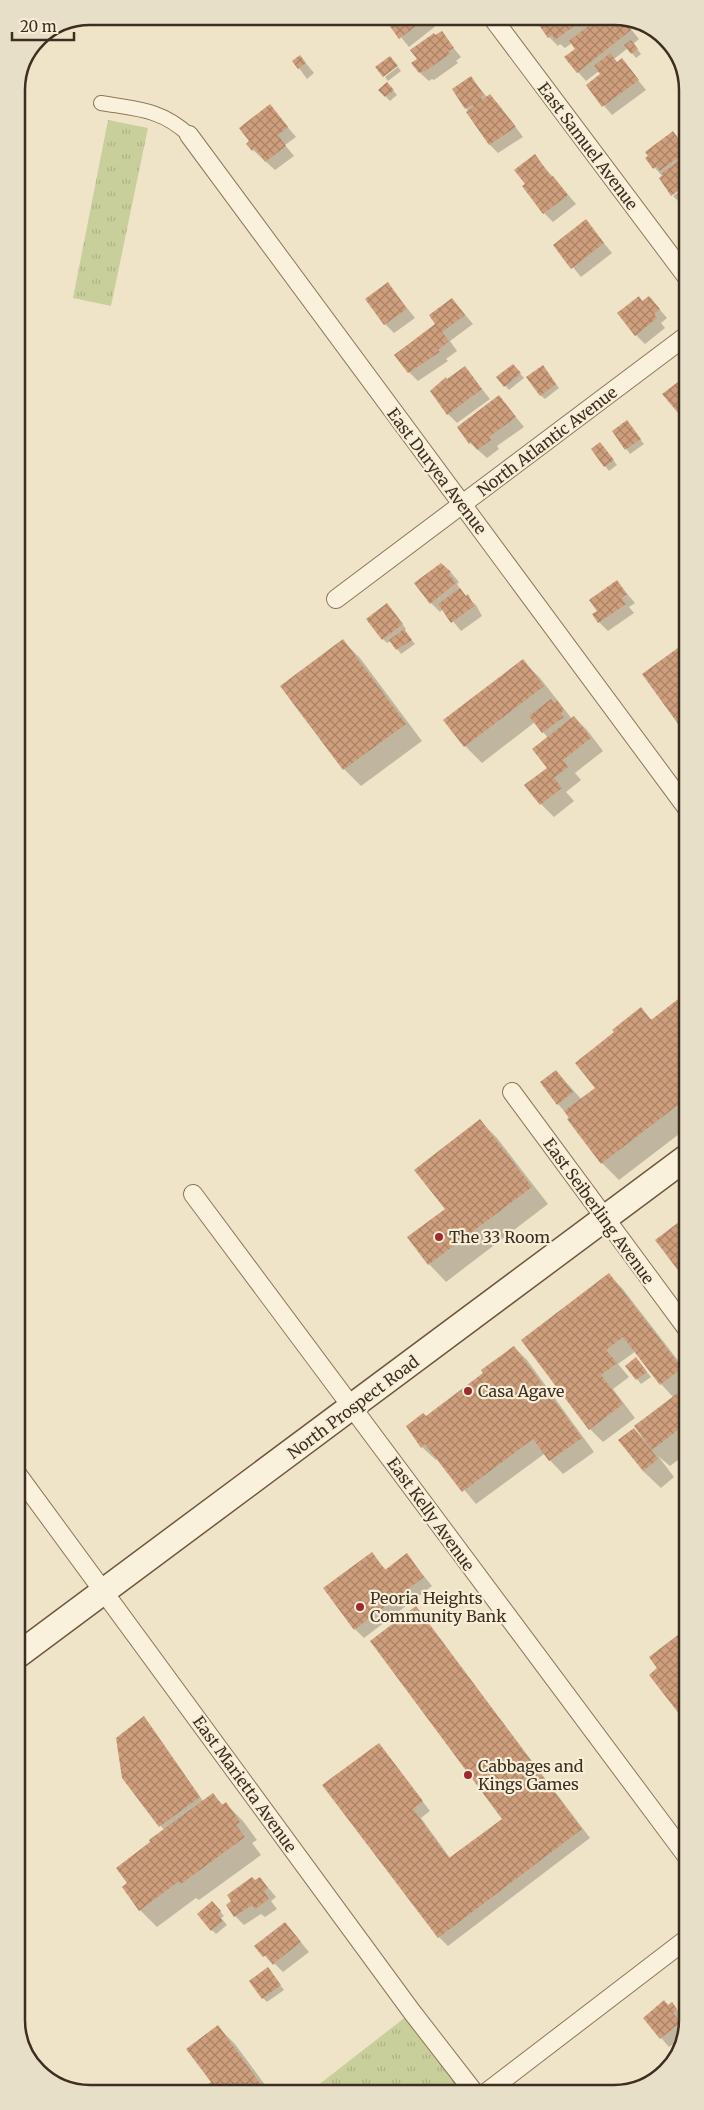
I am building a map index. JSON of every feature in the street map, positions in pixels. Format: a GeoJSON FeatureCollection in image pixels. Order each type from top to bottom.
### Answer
{"type":"FeatureCollection","features":[{"type":"Feature","properties":{"kind":"main road","name":"North Prospect Road"},"geometry":{"type":"LineString","coordinates":[[25,1650],[679,1163]]}},
{"type":"Feature","properties":{"kind":"street","name":"East Samuel Avenue"},"geometry":{"type":"LineString","coordinates":[[497,25],[679,267]]}},
{"type":"Feature","properties":{"kind":"street"},"geometry":{"type":"LineString","coordinates":[[100,102],[159,114],[175,122],[188,135]]}},
{"type":"Feature","properties":{"kind":"street","name":"East Duryea Avenue"},"geometry":{"type":"LineString","coordinates":[[188,135],[679,798]]}},
{"type":"Feature","properties":{"kind":"street","name":"North Atlantic Avenue"},"geometry":{"type":"LineString","coordinates":[[336,599],[679,341]]}},
{"type":"Feature","properties":{"kind":"street","name":"East Seiberling Avenue"},"geometry":{"type":"LineString","coordinates":[[512,1092],[679,1319]]}},
{"type":"Feature","properties":{"kind":"street","name":"East Kelly Avenue"},"geometry":{"type":"LineString","coordinates":[[193,1194],[353,1407],[456,1550],[679,1846]]}},
{"type":"Feature","properties":{"kind":"street","name":"East Marietta Avenue"},"geometry":{"type":"LineString","coordinates":[[25,1485],[406,2004],[469,2085]]}},
{"type":"Feature","properties":{"kind":"street"},"geometry":{"type":"LineString","coordinates":[[496,2085],[679,1945]]}},
{"type":"Feature","properties":{"kind":"green space"},"geometry":{"type":"Polygon","coordinates":[[[108,120],[148,128],[111,306],[73,298],[108,120]]]}},
{"type":"Feature","properties":{"kind":"green space"},"geometry":{"type":"Polygon","coordinates":[[[412,2012],[469,2085],[318,2085],[412,2012]]]}},
{"type":"Feature","properties":{"kind":"building"},"geometry":{"type":"Polygon","coordinates":[[[389,25],[417,25],[399,39],[389,25]]]}},
{"type":"Feature","properties":{"kind":"building"},"geometry":{"type":"Polygon","coordinates":[[[539,25],[576,25],[555,40],[552,35],[548,38],[539,25]]]}},
{"type":"Feature","properties":{"kind":"building"},"geometry":{"type":"Polygon","coordinates":[[[589,25],[618,25],[629,27],[631,30],[577,73],[564,57],[575,49],[569,41],[589,25]]]}},
{"type":"Feature","properties":{"kind":"building"},"geometry":{"type":"Polygon","coordinates":[[[442,31],[454,48],[448,51],[450,54],[424,72],[419,73],[411,63],[417,59],[410,50],[434,33],[435,35],[442,31]]]}},
{"type":"Feature","properties":{"kind":"building"},"geometry":{"type":"Polygon","coordinates":[[[631,40],[638,49],[631,54],[624,45],[631,40]]]}},
{"type":"Feature","properties":{"kind":"building"},"geometry":{"type":"Polygon","coordinates":[[[610,53],[617,62],[622,58],[639,80],[602,107],[586,85],[600,74],[594,66],[610,53]]]}},
{"type":"Feature","properties":{"kind":"building"},"geometry":{"type":"Polygon","coordinates":[[[300,55],[306,63],[298,69],[292,61],[300,55]]]}},
{"type":"Feature","properties":{"kind":"building"},"geometry":{"type":"Polygon","coordinates":[[[390,56],[398,66],[383,77],[375,67],[390,56]]]}},
{"type":"Feature","properties":{"kind":"building"},"geometry":{"type":"Polygon","coordinates":[[[471,76],[484,95],[481,97],[482,100],[490,94],[516,127],[489,145],[466,112],[474,107],[472,105],[465,109],[452,89],[471,76]]]}},
{"type":"Feature","properties":{"kind":"building"},"geometry":{"type":"Polygon","coordinates":[[[387,82],[394,90],[385,97],[378,90],[387,82]]]}},
{"type":"Feature","properties":{"kind":"building"},"geometry":{"type":"Polygon","coordinates":[[[270,104],[288,127],[278,135],[286,146],[265,162],[255,148],[252,151],[246,144],[249,141],[239,128],[270,104]]]}},
{"type":"Feature","properties":{"kind":"building"},"geometry":{"type":"Polygon","coordinates":[[[673,131],[679,140],[679,157],[660,171],[657,166],[653,169],[645,158],[648,156],[645,152],[673,131]]]}},
{"type":"Feature","properties":{"kind":"building"},"geometry":{"type":"Polygon","coordinates":[[[535,154],[551,177],[553,176],[568,195],[543,214],[522,186],[525,184],[514,170],[535,154]]]}},
{"type":"Feature","properties":{"kind":"building"},"geometry":{"type":"Polygon","coordinates":[[[679,160],[679,190],[671,196],[659,178],[663,175],[662,173],[679,160]]]}},
{"type":"Feature","properties":{"kind":"building"},"geometry":{"type":"Polygon","coordinates":[[[586,219],[604,243],[571,269],[553,245],[586,219]]]}},
{"type":"Feature","properties":{"kind":"building"},"geometry":{"type":"Polygon","coordinates":[[[388,282],[407,309],[384,325],[365,299],[388,282]]]}},
{"type":"Feature","properties":{"kind":"building"},"geometry":{"type":"Polygon","coordinates":[[[639,296],[642,301],[649,296],[660,309],[654,314],[657,318],[635,336],[617,313],[639,296]]]}},
{"type":"Feature","properties":{"kind":"building"},"geometry":{"type":"Polygon","coordinates":[[[452,298],[465,315],[442,332],[449,341],[438,350],[440,352],[408,373],[394,355],[435,324],[429,315],[452,298]]]}},
{"type":"Feature","properties":{"kind":"building"},"geometry":{"type":"Polygon","coordinates":[[[513,364],[521,373],[504,387],[496,377],[513,364]]]}},
{"type":"Feature","properties":{"kind":"building"},"geometry":{"type":"Polygon","coordinates":[[[543,365],[556,384],[540,396],[526,377],[543,365]]]}},
{"type":"Feature","properties":{"kind":"building"},"geometry":{"type":"Polygon","coordinates":[[[465,366],[482,389],[447,415],[430,391],[446,377],[447,379],[465,366]]]}},
{"type":"Feature","properties":{"kind":"building"},"geometry":{"type":"Polygon","coordinates":[[[679,381],[679,414],[662,394],[679,381]]]}},
{"type":"Feature","properties":{"kind":"building"},"geometry":{"type":"Polygon","coordinates":[[[499,395],[516,417],[489,437],[491,440],[477,450],[471,442],[469,444],[457,427],[499,395]]]}},
{"type":"Feature","properties":{"kind":"building"},"geometry":{"type":"Polygon","coordinates":[[[627,420],[641,439],[625,450],[612,431],[627,420]]]}},
{"type":"Feature","properties":{"kind":"building"},"geometry":{"type":"Polygon","coordinates":[[[600,442],[614,460],[604,467],[591,449],[600,442]]]}},
{"type":"Feature","properties":{"kind":"building"},"geometry":{"type":"Polygon","coordinates":[[[441,563],[451,572],[449,574],[456,583],[430,604],[414,583],[441,563]]]}},
{"type":"Feature","properties":{"kind":"building"},"geometry":{"type":"Polygon","coordinates":[[[617,580],[627,594],[621,598],[626,604],[598,623],[592,614],[597,611],[589,600],[617,580]]]}},
{"type":"Feature","properties":{"kind":"building"},"geometry":{"type":"Polygon","coordinates":[[[460,588],[466,596],[468,594],[474,606],[451,623],[438,604],[460,588]]]}},
{"type":"Feature","properties":{"kind":"building"},"geometry":{"type":"Polygon","coordinates":[[[387,603],[403,624],[382,640],[366,619],[387,603]]]}},
{"type":"Feature","properties":{"kind":"building"},"geometry":{"type":"Polygon","coordinates":[[[404,629],[412,640],[396,650],[389,640],[404,629]]]}},
{"type":"Feature","properties":{"kind":"building"},"geometry":{"type":"Polygon","coordinates":[[[343,639],[406,724],[343,770],[280,686],[343,639]]]}},
{"type":"Feature","properties":{"kind":"building"},"geometry":{"type":"Polygon","coordinates":[[[679,647],[679,725],[642,674],[679,647]]]}},
{"type":"Feature","properties":{"kind":"building"},"geometry":{"type":"Polygon","coordinates":[[[523,659],[544,686],[464,747],[443,720],[523,659]]]}},
{"type":"Feature","properties":{"kind":"building"},"geometry":{"type":"Polygon","coordinates":[[[551,699],[554,703],[557,700],[564,710],[561,713],[564,717],[542,733],[529,716],[551,699]]]}},
{"type":"Feature","properties":{"kind":"building"},"geometry":{"type":"Polygon","coordinates":[[[574,716],[591,738],[563,760],[568,767],[554,778],[562,788],[540,805],[524,785],[547,768],[532,749],[574,716]]]}},
{"type":"Feature","properties":{"kind":"building"},"geometry":{"type":"Polygon","coordinates":[[[679,998],[679,1104],[601,1164],[567,1119],[569,1118],[564,1111],[595,1088],[575,1063],[614,1032],[612,1030],[641,1007],[651,1020],[679,998]]]}},
{"type":"Feature","properties":{"kind":"building"},"geometry":{"type":"Polygon","coordinates":[[[556,1070],[573,1092],[557,1105],[540,1082],[556,1070]]]}},
{"type":"Feature","properties":{"kind":"building"},"geometry":{"type":"Polygon","coordinates":[[[480,1119],[532,1187],[428,1265],[407,1237],[445,1209],[414,1170],[480,1119]]]}},
{"type":"Feature","properties":{"kind":"building"},"geometry":{"type":"Polygon","coordinates":[[[679,1222],[679,1272],[655,1240],[679,1222]]]}},
{"type":"Feature","properties":{"kind":"building"},"geometry":{"type":"Polygon","coordinates":[[[609,1273],[679,1364],[679,1370],[660,1385],[623,1337],[606,1350],[617,1363],[601,1375],[623,1404],[589,1430],[521,1340],[609,1273]]]}},
{"type":"Feature","properties":{"kind":"building"},"geometry":{"type":"Polygon","coordinates":[[[514,1346],[582,1438],[549,1461],[533,1439],[462,1492],[425,1444],[421,1448],[406,1426],[423,1413],[426,1416],[483,1373],[481,1370],[514,1346]]]}},
{"type":"Feature","properties":{"kind":"building"},"geometry":{"type":"Polygon","coordinates":[[[636,1357],[647,1372],[636,1380],[625,1366],[636,1357]]]}},
{"type":"Feature","properties":{"kind":"building"},"geometry":{"type":"Polygon","coordinates":[[[679,1392],[679,1429],[652,1450],[634,1426],[679,1392]]]}},
{"type":"Feature","properties":{"kind":"building"},"geometry":{"type":"Polygon","coordinates":[[[634,1428],[658,1459],[643,1471],[618,1440],[634,1428]]]}},
{"type":"Feature","properties":{"kind":"building","name":"Peoria Heights Community Bank"},"geometry":{"type":"Polygon","coordinates":[[[372,1552],[385,1570],[407,1553],[424,1577],[354,1630],[323,1588],[372,1552]]]}},
{"type":"Feature","properties":{"kind":"building"},"geometry":{"type":"Polygon","coordinates":[[[416,1606],[582,1829],[438,1938],[322,1785],[379,1743],[423,1801],[413,1809],[449,1858],[502,1819],[370,1641],[416,1606]]]}},
{"type":"Feature","properties":{"kind":"building"},"geometry":{"type":"Polygon","coordinates":[[[679,1634],[679,1714],[649,1675],[657,1668],[649,1657],[679,1634]]]}},
{"type":"Feature","properties":{"kind":"building"},"geometry":{"type":"Polygon","coordinates":[[[144,1716],[200,1797],[159,1827],[122,1778],[116,1738],[144,1716]]]}},
{"type":"Feature","properties":{"kind":"building"},"geometry":{"type":"Polygon","coordinates":[[[213,1793],[222,1805],[226,1802],[240,1822],[236,1825],[245,1837],[181,1884],[179,1881],[139,1911],[122,1887],[127,1883],[116,1868],[150,1842],[149,1840],[213,1793]]]}},
{"type":"Feature","properties":{"kind":"building"},"geometry":{"type":"Polygon","coordinates":[[[252,1877],[255,1880],[260,1877],[268,1888],[264,1891],[269,1899],[255,1909],[252,1905],[234,1917],[226,1905],[231,1901],[227,1895],[252,1877]]]}},
{"type":"Feature","properties":{"kind":"building"},"geometry":{"type":"Polygon","coordinates":[[[212,1901],[221,1911],[218,1914],[223,1921],[211,1931],[197,1914],[212,1901]]]}},
{"type":"Feature","properties":{"kind":"building"},"geometry":{"type":"Polygon","coordinates":[[[285,1922],[301,1942],[273,1964],[266,1955],[263,1957],[254,1946],[285,1922]]]}},
{"type":"Feature","properties":{"kind":"building"},"geometry":{"type":"Polygon","coordinates":[[[268,1967],[281,1985],[262,1999],[249,1981],[268,1967]]]}},
{"type":"Feature","properties":{"kind":"building"},"geometry":{"type":"Polygon","coordinates":[[[664,2000],[668,2005],[672,2002],[677,2009],[673,2013],[679,2020],[679,2024],[660,2039],[643,2018],[664,2000]]]}},
{"type":"Feature","properties":{"kind":"building"},"geometry":{"type":"Polygon","coordinates":[[[218,2025],[261,2085],[207,2085],[211,2082],[186,2049],[218,2025]]]}},
{"type":"Feature","properties":{"kind":"place","name":"The 33 Room"},"geometry":{"type":"Point","coordinates":[439,1237]}},
{"type":"Feature","properties":{"kind":"place","name":"Casa Agave"},"geometry":{"type":"Point","coordinates":[468,1391]}},
{"type":"Feature","properties":{"kind":"place","name":"Peoria Heights Community Bank"},"geometry":{"type":"Point","coordinates":[360,1607]}},
{"type":"Feature","properties":{"kind":"place","name":"Cabbages and Kings Games"},"geometry":{"type":"Point","coordinates":[468,1775]}}]}
